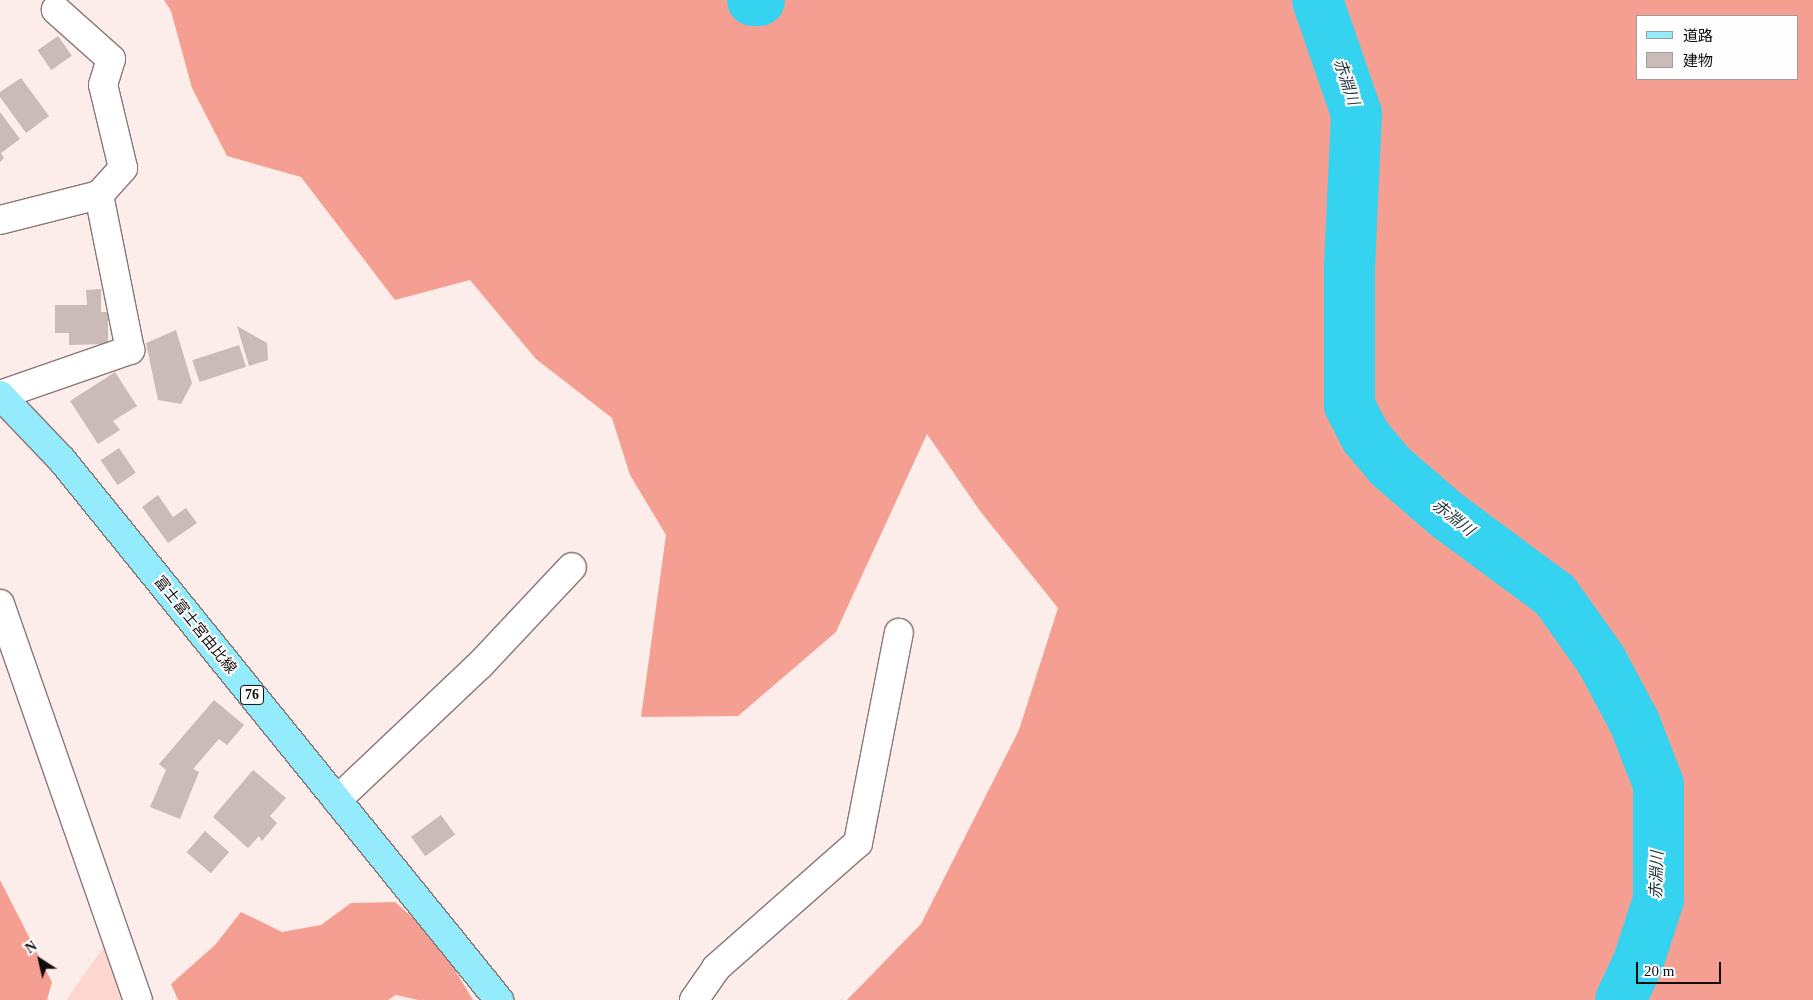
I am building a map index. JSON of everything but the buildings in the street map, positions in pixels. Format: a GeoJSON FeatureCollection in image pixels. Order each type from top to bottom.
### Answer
{"type":"FeatureCollection","features":[{"type":"Feature","properties":{"kind":"main road","name":"富士富士宮由比線"},"geometry":{"type":"LineString","coordinates":[[0,395],[62,460],[498,1000]]}},
{"type":"Feature","properties":{"kind":"street"},"geometry":{"type":"LineString","coordinates":[[0,220],[99,195],[123,168],[103,84],[111,59],[56,10]]}},
{"type":"Feature","properties":{"kind":"street"},"geometry":{"type":"LineString","coordinates":[[0,395],[130,350],[99,195]]}},
{"type":"Feature","properties":{"kind":"street"},"geometry":{"type":"LineString","coordinates":[[337,800],[480,666],[572,567]]}},
{"type":"Feature","properties":{"kind":"street"},"geometry":{"type":"LineString","coordinates":[[0,604],[138,1000]]}},
{"type":"Feature","properties":{"kind":"street"},"geometry":{"type":"LineString","coordinates":[[694,1000],[716,968],[858,843],[899,633]]}},
{"type":"Feature","properties":{"kind":"shaded area"},"geometry":{"type":"Polygon","coordinates":[[[164,0],[1813,0],[1813,1000],[847,1000],[921,924],[1019,730],[1058,608],[980,511],[927,434],[836,632],[738,716],[641,717],[666,535],[630,475],[612,418],[536,359],[470,280],[395,300],[301,177],[227,156],[192,88],[171,11],[164,0]]]}},
{"type":"Feature","properties":{"kind":"shaded area"},"geometry":{"type":"Polygon","coordinates":[[[0,880],[52,982],[47,1000],[0,1000],[0,880]]]}},
{"type":"Feature","properties":{"kind":"shaded area"},"geometry":{"type":"Polygon","coordinates":[[[395,902],[435,937],[473,1000],[418,1000],[396,995],[388,1000],[178,1000],[171,984],[215,945],[241,912],[282,932],[321,925],[351,903],[395,902]]]}},
{"type":"Feature","properties":{"kind":"shaded area"},"geometry":{"type":"Polygon","coordinates":[[[108,941],[122,1000],[66,1000],[108,941]]]}},
{"type":"Feature","properties":{"kind":"waterway","name":"赤淵川"},"geometry":{"type":"LineString","coordinates":[[752,0],[759,0]]}},
{"type":"Feature","properties":{"kind":"waterway","name":"赤淵川"},"geometry":{"type":"LineString","coordinates":[[1317,0],[1356,113],[1349,266],[1349,405],[1365,436],[1389,465],[1447,515],[1555,595],[1601,660],[1634,722],[1658,784],[1658,899],[1638,961],[1620,1000]]}}]}
